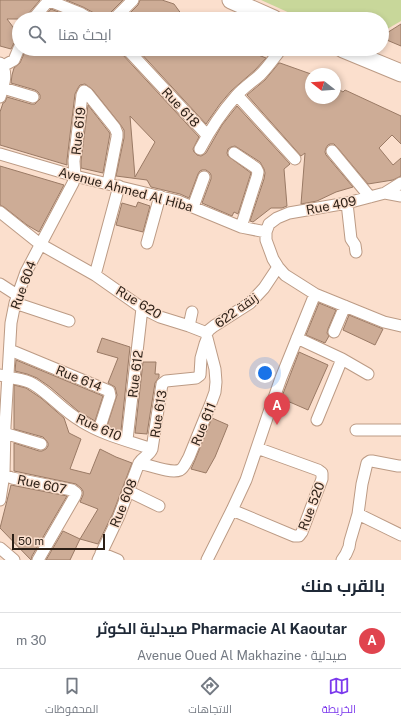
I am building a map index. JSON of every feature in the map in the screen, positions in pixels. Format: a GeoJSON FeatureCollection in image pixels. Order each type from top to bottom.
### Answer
{"type":"FeatureCollection","features":[{"type":"Feature","properties":{"kind":"main road"},"geometry":{"type":"LineString","coordinates":[[231,0],[258,12]]}},
{"type":"Feature","properties":{"kind":"main road"},"geometry":{"type":"LineString","coordinates":[[360,56],[401,73]]}},
{"type":"Feature","properties":{"kind":"street"},"geometry":{"type":"LineString","coordinates":[[39,12],[48,0],[78,12]]}},
{"type":"Feature","properties":{"kind":"street"},"geometry":{"type":"LineString","coordinates":[[121,12],[134,0]]}},
{"type":"Feature","properties":{"kind":"street"},"geometry":{"type":"LineString","coordinates":[[16,56],[14,60],[1,64],[5,76],[1,92],[33,97]]}},
{"type":"Feature","properties":{"kind":"street","name":"Rue 618"},"geometry":{"type":"LineString","coordinates":[[134,56],[207,135],[237,95],[260,75],[276,56]]}},
{"type":"Feature","properties":{"kind":"street","name":"Rue 619"},"geometry":{"type":"LineString","coordinates":[[74,176],[74,161],[82,95],[84,91],[112,123],[117,133],[108,183]]}},
{"type":"Feature","properties":{"kind":"street"},"geometry":{"type":"LineString","coordinates":[[237,95],[295,159]]}},
{"type":"Feature","properties":{"kind":"street"},"geometry":{"type":"LineString","coordinates":[[200,149],[207,135]]}},
{"type":"Feature","properties":{"kind":"street"},"geometry":{"type":"LineString","coordinates":[[332,151],[370,197]]}},
{"type":"Feature","properties":{"kind":"street"},"geometry":{"type":"LineString","coordinates":[[234,153],[256,168],[258,172],[241,227]]}},
{"type":"Feature","properties":{"kind":"street","name":"Avenue Ahmed Al Hiba"},"geometry":{"type":"LineString","coordinates":[[0,154],[74,176],[178,201],[241,227],[266,232]]}},
{"type":"Feature","properties":{"kind":"street","name":"Rue 604"},"geometry":{"type":"LineString","coordinates":[[0,500],[4,376],[10,350],[11,323],[16,299],[26,272],[73,183],[74,176]]}},
{"type":"Feature","properties":{"kind":"street"},"geometry":{"type":"LineString","coordinates":[[192,207],[204,177]]}},
{"type":"Feature","properties":{"kind":"street","name":"Rue 409"},"geometry":{"type":"LineString","coordinates":[[266,232],[269,224],[277,218],[289,213],[347,203],[385,193],[401,183]]}},
{"type":"Feature","properties":{"kind":"street"},"geometry":{"type":"LineString","coordinates":[[95,275],[119,186]]}},
{"type":"Feature","properties":{"kind":"street"},"geometry":{"type":"LineString","coordinates":[[385,193],[401,196]]}},
{"type":"Feature","properties":{"kind":"street"},"geometry":{"type":"LineString","coordinates":[[147,243],[160,196]]}},
{"type":"Feature","properties":{"kind":"street"},"geometry":{"type":"LineString","coordinates":[[347,203],[351,239],[355,245],[356,252]]}},
{"type":"Feature","properties":{"kind":"street","name":"Rue 620"},"geometry":{"type":"LineString","coordinates":[[0,212],[40,244],[95,275],[142,308],[160,317],[189,326],[207,336]]}},
{"type":"Feature","properties":{"kind":"street"},"geometry":{"type":"LineString","coordinates":[[266,232],[266,240],[273,259],[285,275],[315,294],[384,322],[401,326]]}},
{"type":"Feature","properties":{"kind":"street","name":"زنقة 622"},"geometry":{"type":"LineString","coordinates":[[207,336],[209,330],[214,326],[250,302],[264,288],[278,267]]}},
{"type":"Feature","properties":{"kind":"street"},"geometry":{"type":"LineString","coordinates":[[0,284],[16,299],[68,321]]}},
{"type":"Feature","properties":{"kind":"street"},"geometry":{"type":"LineString","coordinates":[[207,560],[246,480],[268,415],[315,294]]}},
{"type":"Feature","properties":{"kind":"street"},"geometry":{"type":"LineString","coordinates":[[334,332],[345,306]]}},
{"type":"Feature","properties":{"kind":"street","name":"Rue 612"},"geometry":{"type":"LineString","coordinates":[[127,440],[142,308]]}},
{"type":"Feature","properties":{"kind":"street"},"geometry":{"type":"LineString","coordinates":[[189,326],[192,312]]}},
{"type":"Feature","properties":{"kind":"street","name":"Rue 613"},"geometry":{"type":"LineString","coordinates":[[152,449],[162,384],[166,382],[196,378],[200,375],[201,358],[207,336]]}},
{"type":"Feature","properties":{"kind":"street","name":"Rue 611"},"geometry":{"type":"LineString","coordinates":[[139,463],[175,472],[181,470],[187,461],[215,392],[215,369],[207,336]]}},
{"type":"Feature","properties":{"kind":"street"},"geometry":{"type":"LineString","coordinates":[[297,338],[342,359],[368,374]]}},
{"type":"Feature","properties":{"kind":"street","name":"Rue 614"},"geometry":{"type":"LineString","coordinates":[[10,350],[109,391],[110,396],[99,430]]}},
{"type":"Feature","properties":{"kind":"street"},"geometry":{"type":"LineString","coordinates":[[317,420],[342,359]]}},
{"type":"Feature","properties":{"kind":"street","name":"Rue 610"},"geometry":{"type":"LineString","coordinates":[[4,376],[32,383],[67,412],[82,422],[99,430],[152,449]]}},
{"type":"Feature","properties":{"kind":"street"},"geometry":{"type":"LineString","coordinates":[[3,428],[41,444]]}},
{"type":"Feature","properties":{"kind":"street"},"geometry":{"type":"LineString","coordinates":[[356,430],[401,430]]}},
{"type":"Feature","properties":{"kind":"street","name":"Rue 520"},"geometry":{"type":"LineString","coordinates":[[232,510],[294,536],[299,536],[302,532],[322,479],[322,473],[318,470],[257,448]]}},
{"type":"Feature","properties":{"kind":"street","name":"Rue 608"},"geometry":{"type":"LineString","coordinates":[[100,557],[139,463],[151,452],[152,449]]}},
{"type":"Feature","properties":{"kind":"street"},"geometry":{"type":"LineString","coordinates":[[342,560],[349,547],[358,514],[362,484],[368,462],[372,461],[401,466]]}},
{"type":"Feature","properties":{"kind":"street","name":"Rue 607"},"geometry":{"type":"LineString","coordinates":[[2,474],[12,478],[72,490],[76,493],[38,560]]}},
{"type":"Feature","properties":{"kind":"street"},"geometry":{"type":"LineString","coordinates":[[128,491],[159,506]]}},
{"type":"Feature","properties":{"kind":"street"},"geometry":{"type":"LineString","coordinates":[[358,514],[401,534]]}},
{"type":"Feature","properties":{"kind":"street"},"geometry":{"type":"LineString","coordinates":[[0,548],[14,560]]}},
{"type":"Feature","properties":{"kind":"street"},"geometry":{"type":"LineString","coordinates":[[100,557],[118,560]]}},
{"type":"Feature","properties":{"kind":"green space"},"geometry":{"type":"Polygon","coordinates":[[[261,0],[401,0],[401,21],[389,28],[389,12],[288,12],[261,0]]]}},
{"type":"Feature","properties":{"kind":"building"},"geometry":{"type":"Polygon","coordinates":[[[0,0],[40,0],[30,12],[12,12],[12,19],[7,19],[12,26],[12,47],[11,49],[0,46],[0,0]]]}},
{"type":"Feature","properties":{"kind":"building"},"geometry":{"type":"Polygon","coordinates":[[[66,0],[123,0],[111,12],[92,12],[66,0]]]}},
{"type":"Feature","properties":{"kind":"building"},"geometry":{"type":"Polygon","coordinates":[[[140,0],[162,0],[174,4],[180,12],[131,12],[138,5],[140,0]]]}},
{"type":"Feature","properties":{"kind":"building"},"geometry":{"type":"Polygon","coordinates":[[[51,9],[58,12],[48,12],[51,9]]]}},
{"type":"Feature","properties":{"kind":"building"},"geometry":{"type":"Polygon","coordinates":[[[401,24],[401,46],[389,41],[389,32],[401,24]]]}},
{"type":"Feature","properties":{"kind":"building"},"geometry":{"type":"Polygon","coordinates":[[[23,56],[124,56],[199,137],[193,149],[197,155],[201,156],[206,153],[222,125],[237,106],[290,164],[284,169],[287,206],[282,208],[271,208],[253,222],[250,221],[265,173],[260,162],[235,146],[228,149],[228,156],[251,173],[238,214],[234,212],[232,216],[202,203],[211,179],[210,173],[206,170],[200,171],[198,174],[189,198],[180,194],[151,187],[147,180],[116,176],[124,138],[124,130],[92,89],[85,84],[80,85],[75,94],[67,165],[0,145],[0,112],[7,97],[31,104],[35,104],[40,99],[40,95],[35,90],[11,83],[14,68],[20,63],[23,56]],[[130,116],[135,177],[155,142],[130,116]]]}},
{"type":"Feature","properties":{"kind":"building"},"geometry":{"type":"Polygon","coordinates":[[[143,56],[261,56],[266,58],[231,91],[206,124],[143,56]]]}},
{"type":"Feature","properties":{"kind":"building"},"geometry":{"type":"Polygon","coordinates":[[[280,63],[305,72],[305,104],[341,104],[341,91],[343,92],[345,90],[401,116],[401,144],[392,135],[379,148],[393,165],[401,158],[401,176],[393,180],[368,184],[337,147],[334,144],[330,144],[326,148],[326,155],[353,187],[336,192],[317,201],[301,204],[305,153],[301,156],[247,95],[265,80],[280,63]]]}},
{"type":"Feature","properties":{"kind":"building"},"geometry":{"type":"Polygon","coordinates":[[[88,105],[110,134],[103,173],[81,168],[88,105]]]}},
{"type":"Feature","properties":{"kind":"building"},"geometry":{"type":"Polygon","coordinates":[[[0,166],[64,185],[39,232],[0,205],[0,166]]]}},
{"type":"Feature","properties":{"kind":"building"},"geometry":{"type":"Polygon","coordinates":[[[138,202],[150,206],[143,232],[116,225],[122,203],[136,207],[138,202]]]}},
{"type":"Feature","properties":{"kind":"building"},"geometry":{"type":"Polygon","coordinates":[[[319,303],[336,310],[328,329],[327,333],[329,336],[325,343],[306,335],[319,303]]]}},
{"type":"Feature","properties":{"kind":"building"},"geometry":{"type":"Polygon","coordinates":[[[349,315],[383,329],[375,345],[343,330],[349,315]]]}},
{"type":"Feature","properties":{"kind":"building"},"geometry":{"type":"Polygon","coordinates":[[[102,338],[130,347],[121,431],[107,426],[117,395],[115,387],[108,383],[118,358],[97,352],[102,338]]]}},
{"type":"Feature","properties":{"kind":"building"},"geometry":{"type":"Polygon","coordinates":[[[299,352],[328,365],[308,410],[281,399],[299,352]]]}},
{"type":"Feature","properties":{"kind":"building"},"geometry":{"type":"Polygon","coordinates":[[[16,360],[103,396],[95,421],[78,411],[37,378],[15,371],[16,360]]]}},
{"type":"Feature","properties":{"kind":"building"},"geometry":{"type":"Polygon","coordinates":[[[143,362],[156,362],[155,374],[159,374],[159,377],[155,383],[147,434],[135,433],[143,362]]]}},
{"type":"Feature","properties":{"kind":"building"},"geometry":{"type":"Polygon","coordinates":[[[14,385],[26,388],[41,398],[64,418],[69,433],[81,439],[70,469],[90,474],[100,449],[132,463],[113,513],[98,544],[80,539],[98,509],[80,502],[83,495],[81,488],[76,484],[14,471],[14,443],[42,451],[46,449],[48,443],[43,437],[14,429],[14,385]]]}},
{"type":"Feature","properties":{"kind":"building"},"geometry":{"type":"Polygon","coordinates":[[[212,418],[228,425],[215,457],[206,473],[191,469],[212,418]]]}},
{"type":"Feature","properties":{"kind":"building"},"geometry":{"type":"Polygon","coordinates":[[[11,485],[67,496],[31,560],[0,528],[11,485]]]}},
{"type":"Feature","properties":{"kind":"building"},"geometry":{"type":"Polygon","coordinates":[[[63,531],[80,539],[70,560],[46,560],[63,531]]]}},
{"type":"Feature","properties":{"kind":"place","name":"Pharmacie Al Kaoutar صيدلية الكوثر"},"geometry":{"type":"Point","coordinates":[277,425]}}]}
